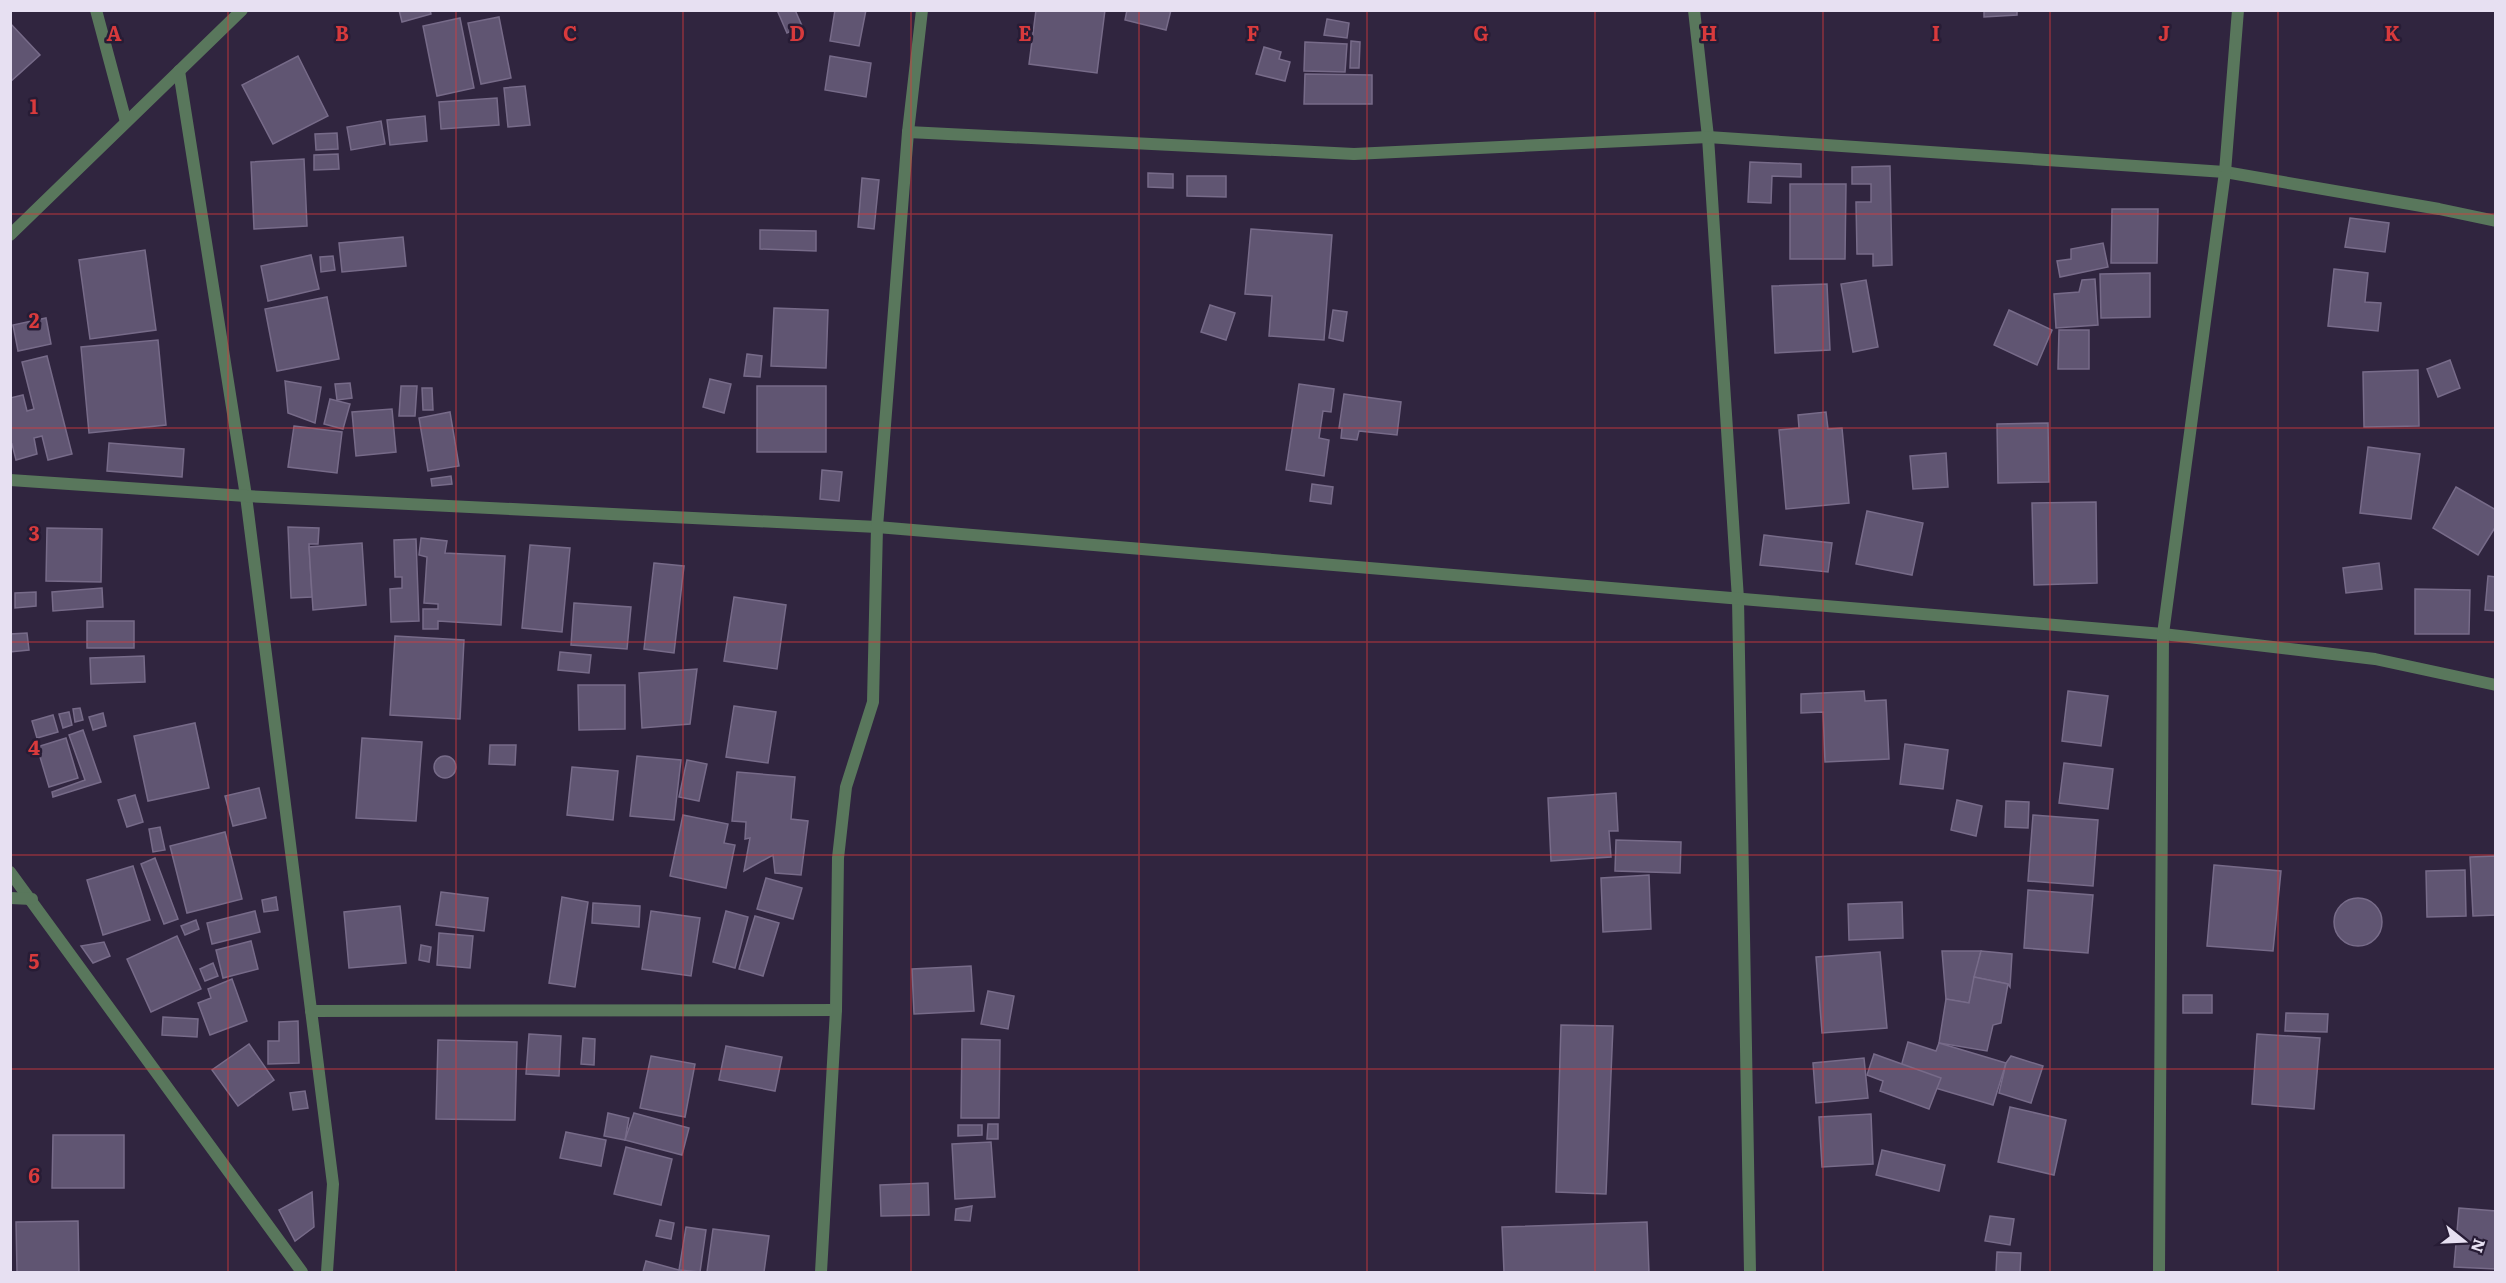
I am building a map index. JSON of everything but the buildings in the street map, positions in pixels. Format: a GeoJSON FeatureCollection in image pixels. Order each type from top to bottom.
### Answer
{"type":"FeatureCollection","features":[{"type":"Feature","properties":{"kind":"street"},"geometry":{"type":"LineString","coordinates":[[96,10],[126,122]]}},
{"type":"Feature","properties":{"kind":"street"},"geometry":{"type":"LineString","coordinates":[[10,234],[242,10]]}},
{"type":"Feature","properties":{"kind":"street"},"geometry":{"type":"LineString","coordinates":[[821,1272],[836,1010],[838,858],[846,787],[873,702],[877,527],[908,132],[922,10]]}},
{"type":"Feature","properties":{"kind":"street"},"geometry":{"type":"LineString","coordinates":[[1694,10],[1708,137],[1738,599],[1750,1272]]}},
{"type":"Feature","properties":{"kind":"street"},"geometry":{"type":"LineString","coordinates":[[2159,1272],[2163,634],[2225,172],[2238,10]]}},
{"type":"Feature","properties":{"kind":"street"},"geometry":{"type":"LineString","coordinates":[[179,71],[246,496],[333,1185],[327,1272]]}},
{"type":"Feature","properties":{"kind":"street"},"geometry":{"type":"LineString","coordinates":[[908,132],[1354,154],[1708,137],[2225,172],[2496,221]]}},
{"type":"Feature","properties":{"kind":"street"},"geometry":{"type":"LineString","coordinates":[[10,480],[246,496],[877,527],[2163,634],[2375,659],[2496,685]]}},
{"type":"Feature","properties":{"kind":"street"},"geometry":{"type":"LineString","coordinates":[[10,872],[32,899],[302,1272]]}},
{"type":"Feature","properties":{"kind":"street"},"geometry":{"type":"LineString","coordinates":[[10,898],[32,899]]}},
{"type":"Feature","properties":{"kind":"street"},"geometry":{"type":"LineString","coordinates":[[311,1011],[836,1010]]}}]}
